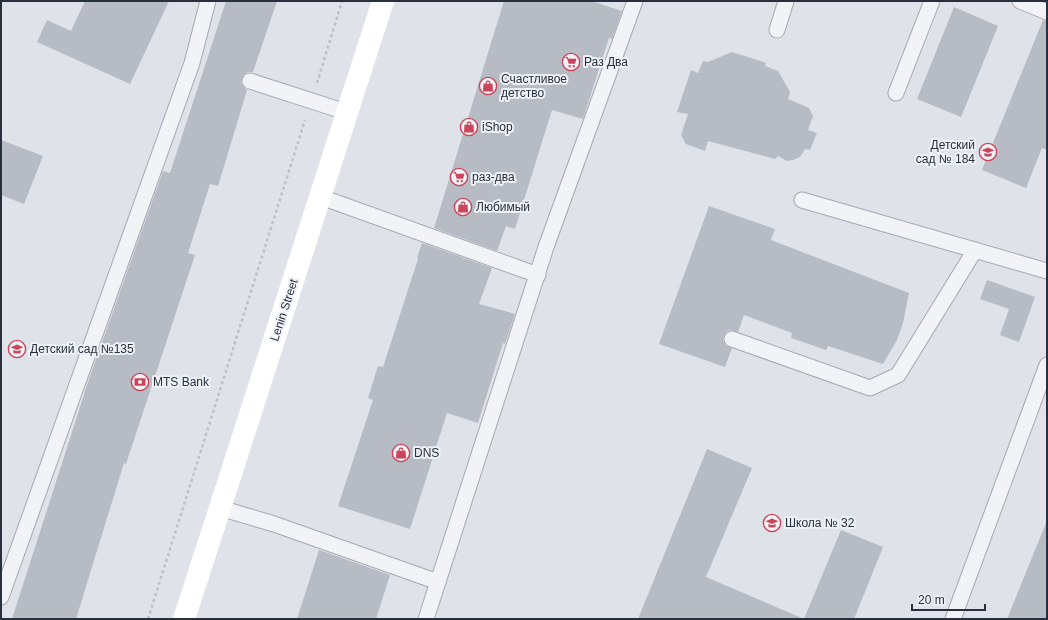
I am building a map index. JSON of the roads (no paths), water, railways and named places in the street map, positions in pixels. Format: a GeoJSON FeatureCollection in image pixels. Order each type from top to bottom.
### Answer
{"type":"FeatureCollection","features":[{"type":"Feature","properties":{"kind":"main road","name":"Lenin Street"},"geometry":{"type":"LineString","coordinates":[[184,619],[383,1]]}},
{"type":"Feature","properties":{"kind":"lane"},"geometry":{"type":"LineString","coordinates":[[1,597],[199,65],[208,1]]}},
{"type":"Feature","properties":{"kind":"lane"},"geometry":{"type":"LineString","coordinates":[[426,619],[546,247],[635,1]]}},
{"type":"Feature","properties":{"kind":"lane"},"geometry":{"type":"LineString","coordinates":[[777,30],[786,1]]}},
{"type":"Feature","properties":{"kind":"lane"},"geometry":{"type":"LineString","coordinates":[[896,93],[932,1]]}},
{"type":"Feature","properties":{"kind":"lane"},"geometry":{"type":"LineString","coordinates":[[1020,1],[1047,12]]}},
{"type":"Feature","properties":{"kind":"lane"},"geometry":{"type":"LineString","coordinates":[[250,81],[346,112]]}},
{"type":"Feature","properties":{"kind":"lane"},"geometry":{"type":"LineString","coordinates":[[321,197],[538,275]]}},
{"type":"Feature","properties":{"kind":"lane"},"geometry":{"type":"LineString","coordinates":[[802,200],[1047,271]]}},
{"type":"Feature","properties":{"kind":"lane"},"geometry":{"type":"LineString","coordinates":[[732,339],[870,388],[898,375],[975,250]]}},
{"type":"Feature","properties":{"kind":"lane"},"geometry":{"type":"LineString","coordinates":[[953,619],[1047,365]]}},
{"type":"Feature","properties":{"kind":"lane"},"geometry":{"type":"LineString","coordinates":[[220,508],[274,524],[438,582]]}},
{"type":"Feature","properties":{"kind":"place","name":"Раз Два"},"geometry":{"type":"Point","coordinates":[571,62]}},
{"type":"Feature","properties":{"kind":"place","name":"Счастливое детство"},"geometry":{"type":"Point","coordinates":[488,86]}},
{"type":"Feature","properties":{"kind":"place","name":"iShop"},"geometry":{"type":"Point","coordinates":[469,127]}},
{"type":"Feature","properties":{"kind":"place","name":"Детский сад № 184"},"geometry":{"type":"Point","coordinates":[988,152]}},
{"type":"Feature","properties":{"kind":"place","name":"раз-два"},"geometry":{"type":"Point","coordinates":[459,177]}},
{"type":"Feature","properties":{"kind":"place","name":"Любимый"},"geometry":{"type":"Point","coordinates":[463,207]}},
{"type":"Feature","properties":{"kind":"place","name":"Детский сад №135"},"geometry":{"type":"Point","coordinates":[17,349]}},
{"type":"Feature","properties":{"kind":"place","name":"MTS Bank"},"geometry":{"type":"Point","coordinates":[140,382]}},
{"type":"Feature","properties":{"kind":"place","name":"DNS"},"geometry":{"type":"Point","coordinates":[401,453]}},
{"type":"Feature","properties":{"kind":"place","name":"Школа № 32"},"geometry":{"type":"Point","coordinates":[772,523]}}]}
